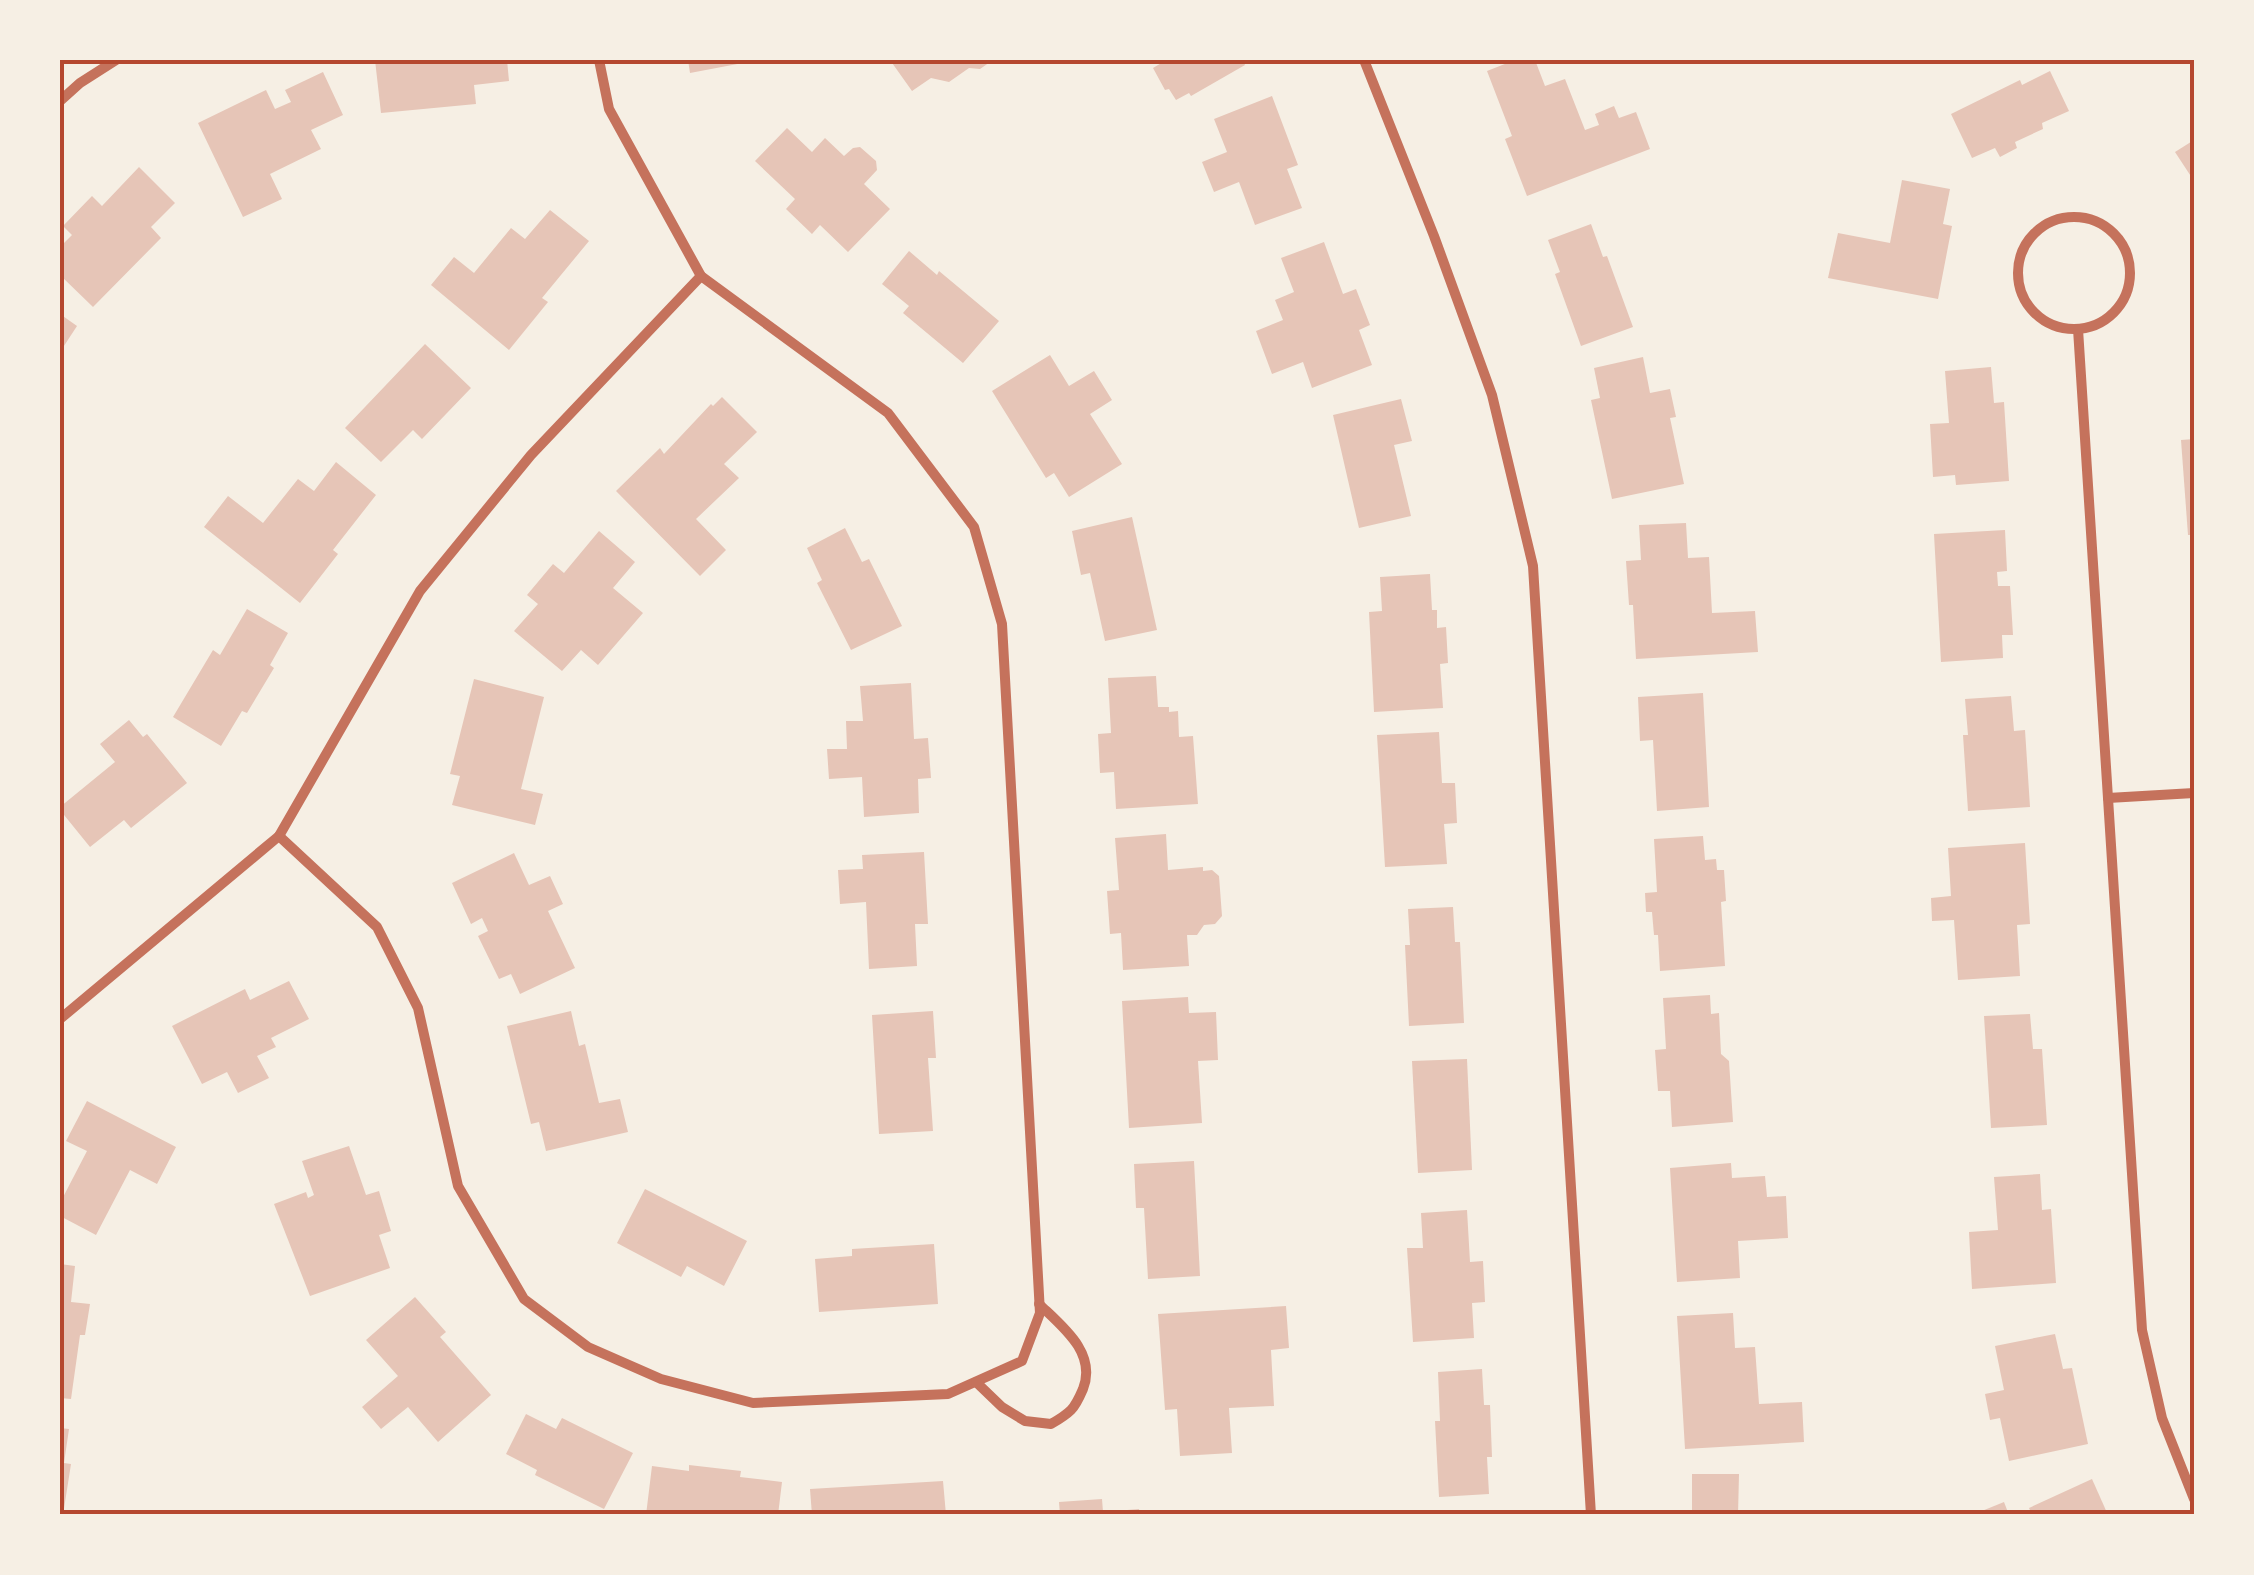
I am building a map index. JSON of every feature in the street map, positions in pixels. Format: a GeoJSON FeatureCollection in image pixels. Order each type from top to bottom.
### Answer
{"type":"FeatureCollection","features":[{"type":"Feature","properties":{"kind":"street"},"geometry":{"type":"LineString","coordinates":[[60,102],[80,83],[116,60]]}},
{"type":"Feature","properties":{"kind":"street"},"geometry":{"type":"LineString","coordinates":[[279,836],[377,926],[418,1008],[458,1186],[524,1299],[588,1347],[660,1379],[753,1404],[948,1394],[1022,1361],[1040,1314],[1002,624],[974,527],[888,414],[701,276],[609,109],[599,60]]}},
{"type":"Feature","properties":{"kind":"street"},"geometry":{"type":"LineString","coordinates":[[1364,60],[1492,394],[1533,566],[1592,1515]]}},
{"type":"Feature","properties":{"kind":"street"},"geometry":{"type":"LineString","coordinates":[[2082,217],[2099,222],[2114,233],[2125,248],[2130,266],[2123,300],[2111,315],[2078,329],[2042,319],[2020,290],[2018,271],[2022,252],[2046,224],[2082,217]]}},
{"type":"Feature","properties":{"kind":"street"},"geometry":{"type":"LineString","coordinates":[[60,1020],[279,836],[420,590],[531,454],[701,276]]}},
{"type":"Feature","properties":{"kind":"street"},"geometry":{"type":"LineString","coordinates":[[2078,329],[2142,1330],[2162,1418],[2194,1499]]}},
{"type":"Feature","properties":{"kind":"street"},"geometry":{"type":"LineString","coordinates":[[2108,798],[2194,793]]}},
{"type":"Feature","properties":{"kind":"street"},"geometry":{"type":"LineString","coordinates":[[976,1382],[1002,1407],[1025,1421],[1052,1424],[1072,1409],[1088,1375],[1082,1350],[1039,1304]]}},
{"type":"Feature","properties":{"kind":"building"},"geometry":{"type":"Polygon","coordinates":[[[375,60],[507,60],[509,81],[474,85],[476,104],[381,113],[375,60]]]}},
{"type":"Feature","properties":{"kind":"building"},"geometry":{"type":"Polygon","coordinates":[[[688,60],[748,60],[748,62],[690,73],[688,60]]]}},
{"type":"Feature","properties":{"kind":"building"},"geometry":{"type":"Polygon","coordinates":[[[890,60],[993,60],[980,69],[969,68],[949,82],[931,78],[912,91],[890,60]]]}},
{"type":"Feature","properties":{"kind":"building"},"geometry":{"type":"Polygon","coordinates":[[[1162,60],[1243,60],[1245,65],[1191,96],[1189,93],[1176,100],[1169,89],[1165,90],[1153,68],[1162,60]]]}},
{"type":"Feature","properties":{"kind":"building"},"geometry":{"type":"Polygon","coordinates":[[[1515,60],[1535,60],[1545,86],[1565,79],[1585,130],[1599,125],[1595,114],[1614,106],[1619,118],[1636,112],[1650,149],[1527,196],[1505,139],[1512,136],[1487,71],[1515,60]]]}},
{"type":"Feature","properties":{"kind":"building"},"geometry":{"type":"Polygon","coordinates":[[[2050,71],[2069,111],[2042,123],[2043,129],[2015,142],[2017,148],[2000,157],[1995,148],[1972,158],[1951,114],[2020,80],[2022,85],[2050,71]]]}},
{"type":"Feature","properties":{"kind":"building"},"geometry":{"type":"Polygon","coordinates":[[[323,72],[343,115],[311,130],[321,149],[270,174],[282,199],[243,217],[198,123],[266,90],[275,109],[291,102],[285,90],[323,72]]]}},
{"type":"Feature","properties":{"kind":"building"},"geometry":{"type":"Polygon","coordinates":[[[1272,96],[1298,165],[1287,169],[1302,208],[1255,225],[1239,182],[1214,192],[1202,162],[1227,152],[1214,119],[1272,96]]]}},
{"type":"Feature","properties":{"kind":"building"},"geometry":{"type":"Polygon","coordinates":[[[787,128],[812,152],[825,138],[844,156],[860,147],[876,161],[877,170],[864,184],[890,209],[848,252],[820,225],[812,234],[786,209],[795,199],[755,161],[787,128]]]}},
{"type":"Feature","properties":{"kind":"building"},"geometry":{"type":"Polygon","coordinates":[[[2194,140],[2194,181],[2175,152],[2194,140]]]}},
{"type":"Feature","properties":{"kind":"building"},"geometry":{"type":"Polygon","coordinates":[[[139,167],[175,203],[151,227],[161,238],[93,307],[60,275],[60,247],[72,235],[63,226],[92,196],[102,206],[139,167]]]}},
{"type":"Feature","properties":{"kind":"building"},"geometry":{"type":"Polygon","coordinates":[[[1902,180],[1950,189],[1943,224],[1952,226],[1938,299],[1828,278],[1838,233],[1890,243],[1902,180]]]}},
{"type":"Feature","properties":{"kind":"building"},"geometry":{"type":"Polygon","coordinates":[[[550,210],[589,241],[542,298],[548,302],[509,350],[431,285],[454,257],[474,273],[511,228],[525,239],[550,210]]]}},
{"type":"Feature","properties":{"kind":"building"},"geometry":{"type":"Polygon","coordinates":[[[1591,224],[1633,327],[1581,346],[1555,274],[1560,272],[1548,240],[1591,224]]]}},
{"type":"Feature","properties":{"kind":"building"},"geometry":{"type":"Polygon","coordinates":[[[1324,242],[1343,294],[1356,289],[1370,325],[1359,330],[1372,365],[1312,388],[1303,362],[1272,374],[1256,331],[1283,320],[1275,300],[1294,292],[1281,258],[1324,242]]]}},
{"type":"Feature","properties":{"kind":"building"},"geometry":{"type":"Polygon","coordinates":[[[909,251],[999,321],[963,363],[903,313],[909,306],[882,284],[909,251]]]}},
{"type":"Feature","properties":{"kind":"building"},"geometry":{"type":"Polygon","coordinates":[[[60,314],[77,326],[60,352],[60,314]]]}},
{"type":"Feature","properties":{"kind":"building"},"geometry":{"type":"Polygon","coordinates":[[[425,344],[471,388],[422,439],[413,430],[381,462],[345,428],[425,344]]]}},
{"type":"Feature","properties":{"kind":"building"},"geometry":{"type":"Polygon","coordinates":[[[1050,355],[1069,386],[1094,371],[1112,400],[1090,414],[1122,464],[1069,497],[1054,473],[1046,478],[992,391],[1050,355]]]}},
{"type":"Feature","properties":{"kind":"building"},"geometry":{"type":"Polygon","coordinates":[[[1643,357],[1650,393],[1670,389],[1676,417],[1670,418],[1684,484],[1612,499],[1591,400],[1600,398],[1594,368],[1643,357]]]}},
{"type":"Feature","properties":{"kind":"building"},"geometry":{"type":"Polygon","coordinates":[[[1991,367],[1994,403],[2004,402],[2009,481],[1956,485],[1955,475],[1933,477],[1930,424],[1949,423],[1945,371],[1991,367]]]}},
{"type":"Feature","properties":{"kind":"building"},"geometry":{"type":"Polygon","coordinates":[[[722,397],[757,432],[724,464],[739,478],[696,519],[726,550],[700,576],[616,491],[660,448],[664,454],[722,397]]]}},
{"type":"Feature","properties":{"kind":"building"},"geometry":{"type":"Polygon","coordinates":[[[1401,399],[1412,441],[1394,445],[1411,516],[1359,528],[1333,415],[1401,399]]]}},
{"type":"Feature","properties":{"kind":"building"},"geometry":{"type":"Polygon","coordinates":[[[2194,439],[2194,535],[2188,535],[2181,440],[2194,439]]]}},
{"type":"Feature","properties":{"kind":"building"},"geometry":{"type":"Polygon","coordinates":[[[336,462],[376,495],[333,550],[338,554],[300,603],[204,527],[228,496],[263,523],[298,479],[314,491],[336,462]]]}},
{"type":"Feature","properties":{"kind":"building"},"geometry":{"type":"Polygon","coordinates":[[[1132,517],[1157,630],[1105,641],[1090,573],[1081,575],[1072,531],[1132,517]]]}},
{"type":"Feature","properties":{"kind":"building"},"geometry":{"type":"Polygon","coordinates":[[[1686,523],[1688,558],[1709,557],[1712,613],[1755,611],[1758,652],[1636,659],[1626,561],[1641,560],[1639,525],[1686,523]]]}},
{"type":"Feature","properties":{"kind":"building"},"geometry":{"type":"Polygon","coordinates":[[[845,528],[862,562],[869,559],[902,626],[851,650],[817,583],[822,580],[807,548],[845,528]]]}},
{"type":"Feature","properties":{"kind":"building"},"geometry":{"type":"Polygon","coordinates":[[[2005,530],[2007,571],[1997,572],[1998,586],[2010,586],[2013,635],[2002,635],[2003,658],[1941,662],[1934,534],[2005,530]]]}},
{"type":"Feature","properties":{"kind":"building"},"geometry":{"type":"Polygon","coordinates":[[[599,531],[635,562],[613,588],[643,613],[598,665],[581,650],[562,671],[514,631],[538,604],[527,595],[553,564],[564,573],[599,531]]]}},
{"type":"Feature","properties":{"kind":"building"},"geometry":{"type":"Polygon","coordinates":[[[1430,574],[1437,628],[1446,627],[1448,663],[1440,664],[1443,708],[1374,712],[1369,612],[1382,611],[1380,577],[1430,574]]]}},
{"type":"Feature","properties":{"kind":"building"},"geometry":{"type":"Polygon","coordinates":[[[247,609],[288,633],[270,665],[274,668],[221,746],[173,717],[213,650],[220,655],[247,609]]]}},
{"type":"Feature","properties":{"kind":"building"},"geometry":{"type":"Polygon","coordinates":[[[1156,676],[1158,707],[1178,711],[1179,737],[1193,736],[1198,804],[1116,809],[1114,772],[1100,773],[1098,734],[1111,733],[1108,678],[1156,676]]]}},
{"type":"Feature","properties":{"kind":"building"},"geometry":{"type":"Polygon","coordinates":[[[474,679],[544,697],[521,789],[543,794],[535,825],[452,805],[460,776],[450,774],[474,679]]]}},
{"type":"Feature","properties":{"kind":"building"},"geometry":{"type":"Polygon","coordinates":[[[911,683],[914,739],[928,738],[931,778],[918,779],[919,813],[864,817],[862,777],[829,779],[827,749],[847,749],[846,721],[863,721],[860,686],[911,683]]]}},
{"type":"Feature","properties":{"kind":"building"},"geometry":{"type":"Polygon","coordinates":[[[1703,693],[1709,807],[1657,811],[1653,740],[1640,741],[1638,697],[1703,693]]]}},
{"type":"Feature","properties":{"kind":"building"},"geometry":{"type":"Polygon","coordinates":[[[2011,696],[2014,731],[2025,730],[2030,807],[1968,811],[1965,699],[2011,696]]]}},
{"type":"Feature","properties":{"kind":"building"},"geometry":{"type":"Polygon","coordinates":[[[129,720],[143,737],[147,734],[187,783],[131,828],[124,820],[90,847],[60,807],[115,762],[100,744],[129,720]]]}},
{"type":"Feature","properties":{"kind":"building"},"geometry":{"type":"Polygon","coordinates":[[[1439,732],[1442,783],[1455,783],[1457,823],[1444,824],[1447,864],[1385,867],[1377,735],[1439,732]]]}},
{"type":"Feature","properties":{"kind":"building"},"geometry":{"type":"Polygon","coordinates":[[[1166,834],[1168,870],[1203,867],[1203,871],[1212,870],[1219,876],[1222,916],[1215,924],[1204,925],[1197,935],[1187,935],[1189,966],[1123,970],[1121,933],[1110,934],[1107,891],[1119,890],[1115,838],[1166,834]]]}},
{"type":"Feature","properties":{"kind":"building"},"geometry":{"type":"Polygon","coordinates":[[[1703,836],[1705,860],[1716,859],[1717,870],[1724,870],[1726,901],[1721,902],[1725,966],[1660,971],[1658,935],[1654,935],[1652,912],[1646,912],[1645,893],[1657,892],[1654,839],[1703,836]]]}},
{"type":"Feature","properties":{"kind":"building"},"geometry":{"type":"Polygon","coordinates":[[[2025,843],[2030,924],[2017,925],[2020,976],[1958,980],[1954,920],[1932,921],[1931,898],[1951,896],[1948,848],[2025,843]]]}},
{"type":"Feature","properties":{"kind":"building"},"geometry":{"type":"Polygon","coordinates":[[[924,852],[928,924],[915,924],[917,966],[869,969],[866,902],[840,904],[838,870],[863,869],[862,855],[924,852]]]}},
{"type":"Feature","properties":{"kind":"building"},"geometry":{"type":"Polygon","coordinates":[[[514,853],[529,885],[550,876],[563,904],[548,911],[575,968],[520,994],[511,974],[499,979],[478,936],[488,931],[482,918],[471,924],[452,883],[514,853]]]}},
{"type":"Feature","properties":{"kind":"building"},"geometry":{"type":"Polygon","coordinates":[[[1453,907],[1455,942],[1460,942],[1464,1023],[1409,1026],[1405,945],[1410,945],[1408,909],[1453,907]]]}},
{"type":"Feature","properties":{"kind":"building"},"geometry":{"type":"Polygon","coordinates":[[[289,981],[309,1019],[271,1038],[276,1047],[257,1056],[269,1078],[238,1093],[227,1072],[202,1084],[172,1026],[245,989],[250,1000],[289,981]]]}},
{"type":"Feature","properties":{"kind":"building"},"geometry":{"type":"Polygon","coordinates":[[[1710,995],[1711,1014],[1719,1013],[1721,1054],[1729,1061],[1733,1122],[1672,1127],[1670,1091],[1658,1091],[1655,1050],[1666,1049],[1663,998],[1710,995]]]}},
{"type":"Feature","properties":{"kind":"building"},"geometry":{"type":"Polygon","coordinates":[[[1188,997],[1189,1013],[1216,1012],[1218,1060],[1198,1061],[1202,1123],[1129,1128],[1122,1001],[1188,997]]]}},
{"type":"Feature","properties":{"kind":"building"},"geometry":{"type":"Polygon","coordinates":[[[571,1011],[579,1046],[585,1044],[599,1103],[620,1099],[628,1132],[546,1151],[539,1122],[531,1124],[507,1026],[571,1011]]]}},
{"type":"Feature","properties":{"kind":"building"},"geometry":{"type":"Polygon","coordinates":[[[933,1011],[936,1058],[928,1058],[933,1131],[879,1134],[872,1015],[933,1011]]]}},
{"type":"Feature","properties":{"kind":"building"},"geometry":{"type":"Polygon","coordinates":[[[2030,1014],[2033,1049],[2042,1049],[2047,1125],[1991,1128],[1984,1016],[2030,1014]]]}},
{"type":"Feature","properties":{"kind":"building"},"geometry":{"type":"Polygon","coordinates":[[[1467,1059],[1472,1170],[1418,1173],[1412,1061],[1467,1059]]]}},
{"type":"Feature","properties":{"kind":"building"},"geometry":{"type":"Polygon","coordinates":[[[87,1101],[176,1147],[157,1184],[130,1170],[96,1235],[60,1216],[60,1203],[87,1151],[66,1141],[87,1101]]]}},
{"type":"Feature","properties":{"kind":"building"},"geometry":{"type":"Polygon","coordinates":[[[349,1146],[366,1195],[379,1191],[391,1231],[379,1235],[390,1268],[310,1296],[274,1204],[306,1192],[308,1198],[314,1195],[302,1161],[349,1146]]]}},
{"type":"Feature","properties":{"kind":"building"},"geometry":{"type":"Polygon","coordinates":[[[1194,1161],[1200,1276],[1148,1279],[1144,1208],[1136,1208],[1134,1164],[1194,1161]]]}},
{"type":"Feature","properties":{"kind":"building"},"geometry":{"type":"Polygon","coordinates":[[[1731,1163],[1732,1178],[1765,1176],[1767,1197],[1786,1196],[1788,1238],[1738,1241],[1740,1278],[1677,1282],[1670,1168],[1731,1163]]]}},
{"type":"Feature","properties":{"kind":"building"},"geometry":{"type":"Polygon","coordinates":[[[2040,1174],[2042,1210],[2051,1209],[2056,1283],[1972,1289],[1969,1232],[1998,1230],[1994,1177],[2040,1174]]]}},
{"type":"Feature","properties":{"kind":"building"},"geometry":{"type":"Polygon","coordinates":[[[645,1189],[747,1241],[724,1286],[687,1266],[681,1277],[617,1243],[645,1189]]]}},
{"type":"Feature","properties":{"kind":"building"},"geometry":{"type":"Polygon","coordinates":[[[1467,1210],[1470,1262],[1483,1261],[1485,1302],[1472,1303],[1474,1338],[1413,1342],[1407,1248],[1423,1248],[1421,1213],[1467,1210]]]}},
{"type":"Feature","properties":{"kind":"building"},"geometry":{"type":"Polygon","coordinates":[[[934,1244],[938,1304],[819,1312],[815,1259],[852,1256],[852,1249],[934,1244]]]}},
{"type":"Feature","properties":{"kind":"building"},"geometry":{"type":"Polygon","coordinates":[[[60,1264],[75,1266],[71,1302],[90,1304],[85,1335],[80,1335],[71,1399],[60,1398],[60,1264]]]}},
{"type":"Feature","properties":{"kind":"building"},"geometry":{"type":"Polygon","coordinates":[[[415,1297],[446,1332],[440,1337],[491,1395],[438,1442],[408,1407],[381,1429],[362,1407],[398,1376],[366,1340],[415,1297]]]}},
{"type":"Feature","properties":{"kind":"building"},"geometry":{"type":"Polygon","coordinates":[[[1286,1306],[1289,1348],[1271,1350],[1274,1406],[1229,1408],[1232,1453],[1180,1456],[1177,1409],[1165,1410],[1158,1314],[1286,1306]]]}},
{"type":"Feature","properties":{"kind":"building"},"geometry":{"type":"Polygon","coordinates":[[[1733,1313],[1735,1348],[1755,1347],[1759,1404],[1802,1402],[1804,1442],[1685,1449],[1677,1316],[1733,1313]]]}},
{"type":"Feature","properties":{"kind":"building"},"geometry":{"type":"Polygon","coordinates":[[[2055,1334],[2063,1369],[2072,1368],[2088,1444],[2009,1461],[2000,1418],[1990,1420],[1985,1394],[2004,1390],[1995,1346],[2055,1334]]]}},
{"type":"Feature","properties":{"kind":"building"},"geometry":{"type":"Polygon","coordinates":[[[1482,1369],[1484,1405],[1490,1405],[1489,1494],[1439,1497],[1435,1421],[1440,1421],[1438,1372],[1482,1369]]]}},
{"type":"Feature","properties":{"kind":"building"},"geometry":{"type":"Polygon","coordinates":[[[526,1414],[556,1429],[562,1418],[633,1453],[604,1509],[535,1475],[537,1470],[506,1454],[526,1414]]]}},
{"type":"Feature","properties":{"kind":"building"},"geometry":{"type":"Polygon","coordinates":[[[60,1428],[69,1429],[64,1463],[71,1464],[63,1515],[60,1515],[60,1428]]]}},
{"type":"Feature","properties":{"kind":"building"},"geometry":{"type":"Polygon","coordinates":[[[689,1465],[741,1471],[740,1477],[782,1482],[778,1515],[646,1515],[652,1466],[689,1471],[689,1465]]]}},
{"type":"Feature","properties":{"kind":"building"},"geometry":{"type":"Polygon","coordinates":[[[1692,1474],[1739,1474],[1738,1515],[1692,1515],[1692,1474]]]}},
{"type":"Feature","properties":{"kind":"building"},"geometry":{"type":"Polygon","coordinates":[[[2092,1479],[2108,1515],[2032,1515],[2029,1508],[2092,1479]]]}},
{"type":"Feature","properties":{"kind":"building"},"geometry":{"type":"Polygon","coordinates":[[[943,1481],[946,1515],[812,1515],[810,1489],[943,1481]]]}},
{"type":"Feature","properties":{"kind":"building"},"geometry":{"type":"Polygon","coordinates":[[[1102,1499],[1103,1512],[1139,1509],[1140,1515],[1060,1515],[1059,1502],[1102,1499]]]}},
{"type":"Feature","properties":{"kind":"building"},"geometry":{"type":"Polygon","coordinates":[[[2004,1502],[2009,1515],[1972,1515],[2004,1502]]]}}]}
